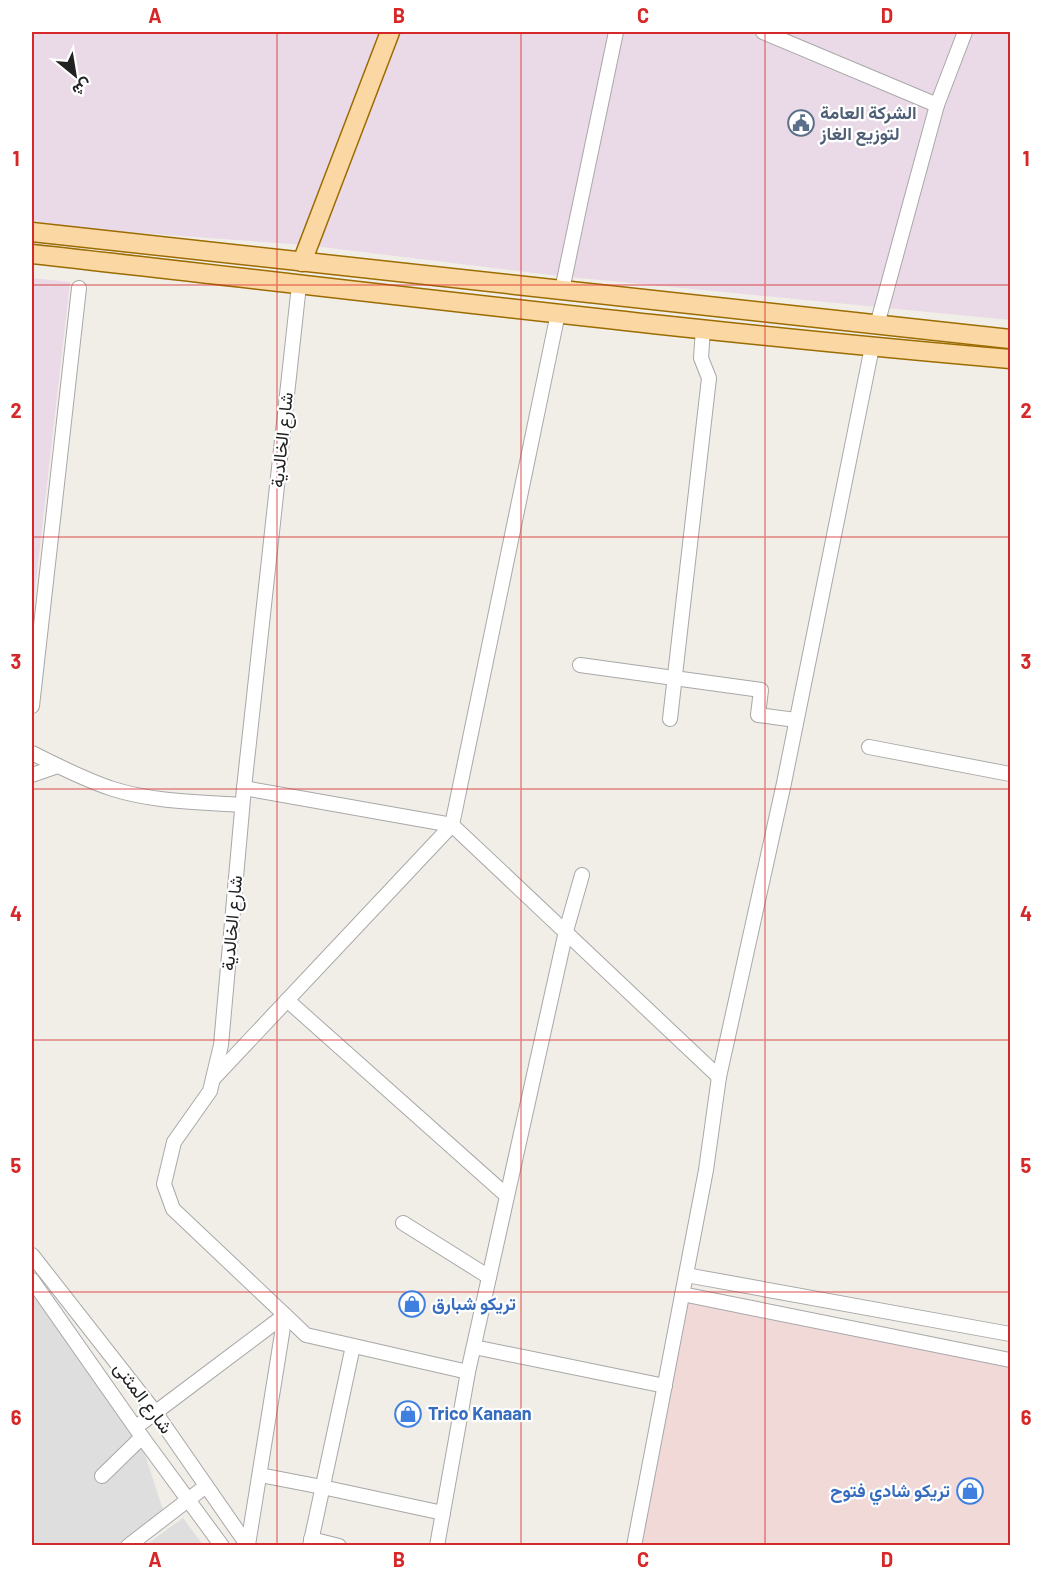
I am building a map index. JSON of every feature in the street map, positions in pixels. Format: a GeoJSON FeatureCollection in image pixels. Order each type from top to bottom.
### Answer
{"type":"FeatureCollection","features":[{"type":"Feature","properties":{"kind":"main road"},"geometry":{"type":"LineString","coordinates":[[302,262],[390,32]]}},
{"type":"Feature","properties":{"kind":"main road"},"geometry":{"type":"LineString","coordinates":[[32,232],[1011,339]]}},
{"type":"Feature","properties":{"kind":"main road"},"geometry":{"type":"LineString","coordinates":[[32,254],[704,329],[1011,359]]}},
{"type":"Feature","properties":{"kind":"street"},"geometry":{"type":"LineString","coordinates":[[561,290],[616,32]]}},
{"type":"Feature","properties":{"kind":"street"},"geometry":{"type":"LineString","coordinates":[[763,32],[937,105]]}},
{"type":"Feature","properties":{"kind":"street"},"geometry":{"type":"LineString","coordinates":[[877,325],[937,105],[964,32]]}},
{"type":"Feature","properties":{"kind":"street","name":"شارع الخالدية"},"geometry":{"type":"LineString","coordinates":[[299,285],[242,805],[221,1045],[210,1091],[174,1142],[164,1185],[172,1209],[306,1335],[468,1372]]}},
{"type":"Feature","properties":{"kind":"street"},"geometry":{"type":"LineString","coordinates":[[32,706],[79,288]]}},
{"type":"Feature","properties":{"kind":"street"},"geometry":{"type":"LineString","coordinates":[[213,1079],[452,825],[558,313]]}},
{"type":"Feature","properties":{"kind":"street"},"geometry":{"type":"LineString","coordinates":[[670,719],[709,378],[701,358],[704,329]]}},
{"type":"Feature","properties":{"kind":"street"},"geometry":{"type":"LineString","coordinates":[[634,1545],[686,1275],[719,1077],[796,720],[872,347]]}},
{"type":"Feature","properties":{"kind":"street"},"geometry":{"type":"LineString","coordinates":[[580,665],[761,690],[758,715],[796,720]]}},
{"type":"Feature","properties":{"kind":"street"},"geometry":{"type":"LineString","coordinates":[[868,747],[1011,774]]}},
{"type":"Feature","properties":{"kind":"street"},"geometry":{"type":"LineString","coordinates":[[32,753],[113,789],[169,800],[242,805]]}},
{"type":"Feature","properties":{"kind":"street"},"geometry":{"type":"LineString","coordinates":[[32,775],[58,766]]}},
{"type":"Feature","properties":{"kind":"street"},"geometry":{"type":"LineString","coordinates":[[244,788],[452,825],[719,1077]]}},
{"type":"Feature","properties":{"kind":"street"},"geometry":{"type":"LineString","coordinates":[[437,1545],[468,1372],[506,1195],[566,931],[582,875]]}},
{"type":"Feature","properties":{"kind":"street"},"geometry":{"type":"LineString","coordinates":[[287,1000],[506,1195]]}},
{"type":"Feature","properties":{"kind":"street"},"geometry":{"type":"LineString","coordinates":[[404,1224],[489,1277]]}},
{"type":"Feature","properties":{"kind":"street","name":"شارع المثنى"},"geometry":{"type":"LineString","coordinates":[[32,1255],[155,1412],[248,1545]]}},
{"type":"Feature","properties":{"kind":"street"},"geometry":{"type":"LineString","coordinates":[[686,1275],[1011,1334]]}},
{"type":"Feature","properties":{"kind":"street","name":"شارع المثنى"},"geometry":{"type":"LineString","coordinates":[[33,1284],[222,1545]]}},
{"type":"Feature","properties":{"kind":"street"},"geometry":{"type":"LineString","coordinates":[[682,1294],[1011,1360]]}},
{"type":"Feature","properties":{"kind":"street"},"geometry":{"type":"LineString","coordinates":[[102,1476],[155,1412],[285,1316]]}},
{"type":"Feature","properties":{"kind":"street"},"geometry":{"type":"LineString","coordinates":[[248,1545],[285,1316]]}},
{"type":"Feature","properties":{"kind":"street"},"geometry":{"type":"LineString","coordinates":[[339,1545],[310,1542],[352,1346]]}},
{"type":"Feature","properties":{"kind":"street"},"geometry":{"type":"LineString","coordinates":[[474,1347],[665,1386]]}},
{"type":"Feature","properties":{"kind":"street"},"geometry":{"type":"LineString","coordinates":[[260,1476],[322,1486],[443,1513]]}},
{"type":"Feature","properties":{"kind":"street"},"geometry":{"type":"LineString","coordinates":[[128,1545],[206,1486]]}},
{"type":"Feature","properties":{"kind":"shaded area"},"geometry":{"type":"Polygon","coordinates":[[[32,32],[379,32],[388,37],[390,32],[1010,32],[1010,320],[559,276],[305,245],[32,225],[32,32]]]}},
{"type":"Feature","properties":{"kind":"shaded area"},"geometry":{"type":"Polygon","coordinates":[[[32,278],[70,282],[32,617],[32,278]]]}},
{"type":"Feature","properties":{"kind":"shaded area"},"geometry":{"type":"Polygon","coordinates":[[[32,1286],[136,1427],[164,1513],[119,1545],[32,1545],[32,1286]]]}},
{"type":"Feature","properties":{"kind":"shaded area"},"geometry":{"type":"Polygon","coordinates":[[[682,1294],[1010,1360],[1010,1545],[628,1546],[682,1294]]]}},
{"type":"Feature","properties":{"kind":"shaded area"},"geometry":{"type":"Polygon","coordinates":[[[183,1518],[203,1545],[146,1545],[183,1518]]]}},
{"type":"Feature","properties":{"kind":"place","name":"الشركة العامة لتوزيع الغاز"},"geometry":{"type":"Point","coordinates":[801,123]}},
{"type":"Feature","properties":{"kind":"place","name":"تريكو شبارق"},"geometry":{"type":"Point","coordinates":[412,1304]}},
{"type":"Feature","properties":{"kind":"place","name":"Trico Kanaan"},"geometry":{"type":"Point","coordinates":[408,1414]}},
{"type":"Feature","properties":{"kind":"place","name":"تريكو شادي فتوح"},"geometry":{"type":"Point","coordinates":[970,1491]}}]}
